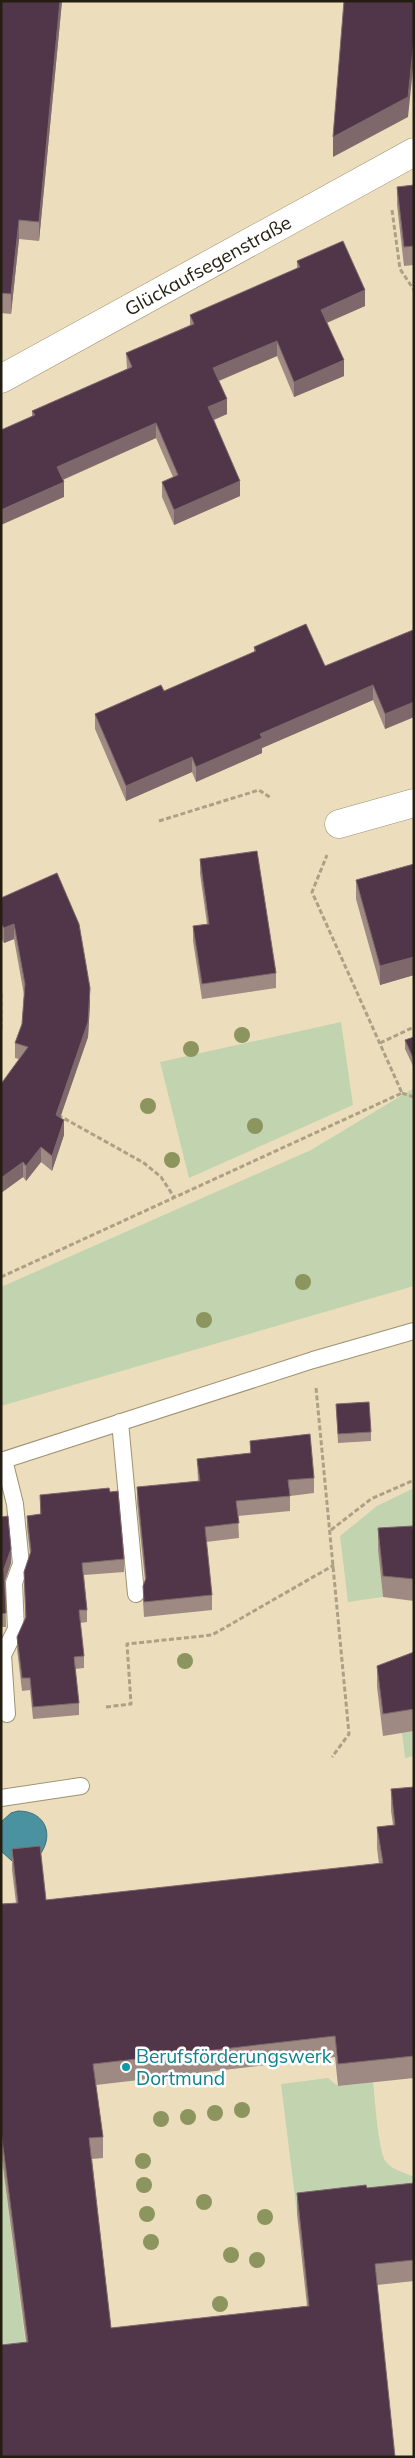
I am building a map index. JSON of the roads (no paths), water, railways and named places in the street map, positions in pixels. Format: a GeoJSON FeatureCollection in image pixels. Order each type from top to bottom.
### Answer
{"type":"FeatureCollection","features":[{"type":"Feature","properties":{"kind":"street","name":"Glückaufsegenstraße"},"geometry":{"type":"LineString","coordinates":[[1,379],[414,152]]}},
{"type":"Feature","properties":{"kind":"street"},"geometry":{"type":"LineString","coordinates":[[339,824],[414,803]]}},
{"type":"Feature","properties":{"kind":"lane"},"geometry":{"type":"LineString","coordinates":[[7,1714],[3,1655],[16,1629],[14,1583],[21,1564],[15,1504],[3,1460],[314,1360],[414,1331]]}},
{"type":"Feature","properties":{"kind":"lane"},"geometry":{"type":"LineString","coordinates":[[120,1422],[136,1594]]}},
{"type":"Feature","properties":{"kind":"lane"},"geometry":{"type":"LineString","coordinates":[[1,1798],[81,1786]]}},
{"type":"Feature","properties":{"kind":"water"},"geometry":{"type":"Polygon","coordinates":[[[18,1811],[36,1815],[42,1820],[47,1834],[43,1849],[38,1857],[12,1861],[1,1851],[1,1822],[11,1813],[18,1811]]]}},
{"type":"Feature","properties":{"kind":"place","name":"Berufsförderungswerk Dortmund"},"geometry":{"type":"Point","coordinates":[126,2067]}}]}
